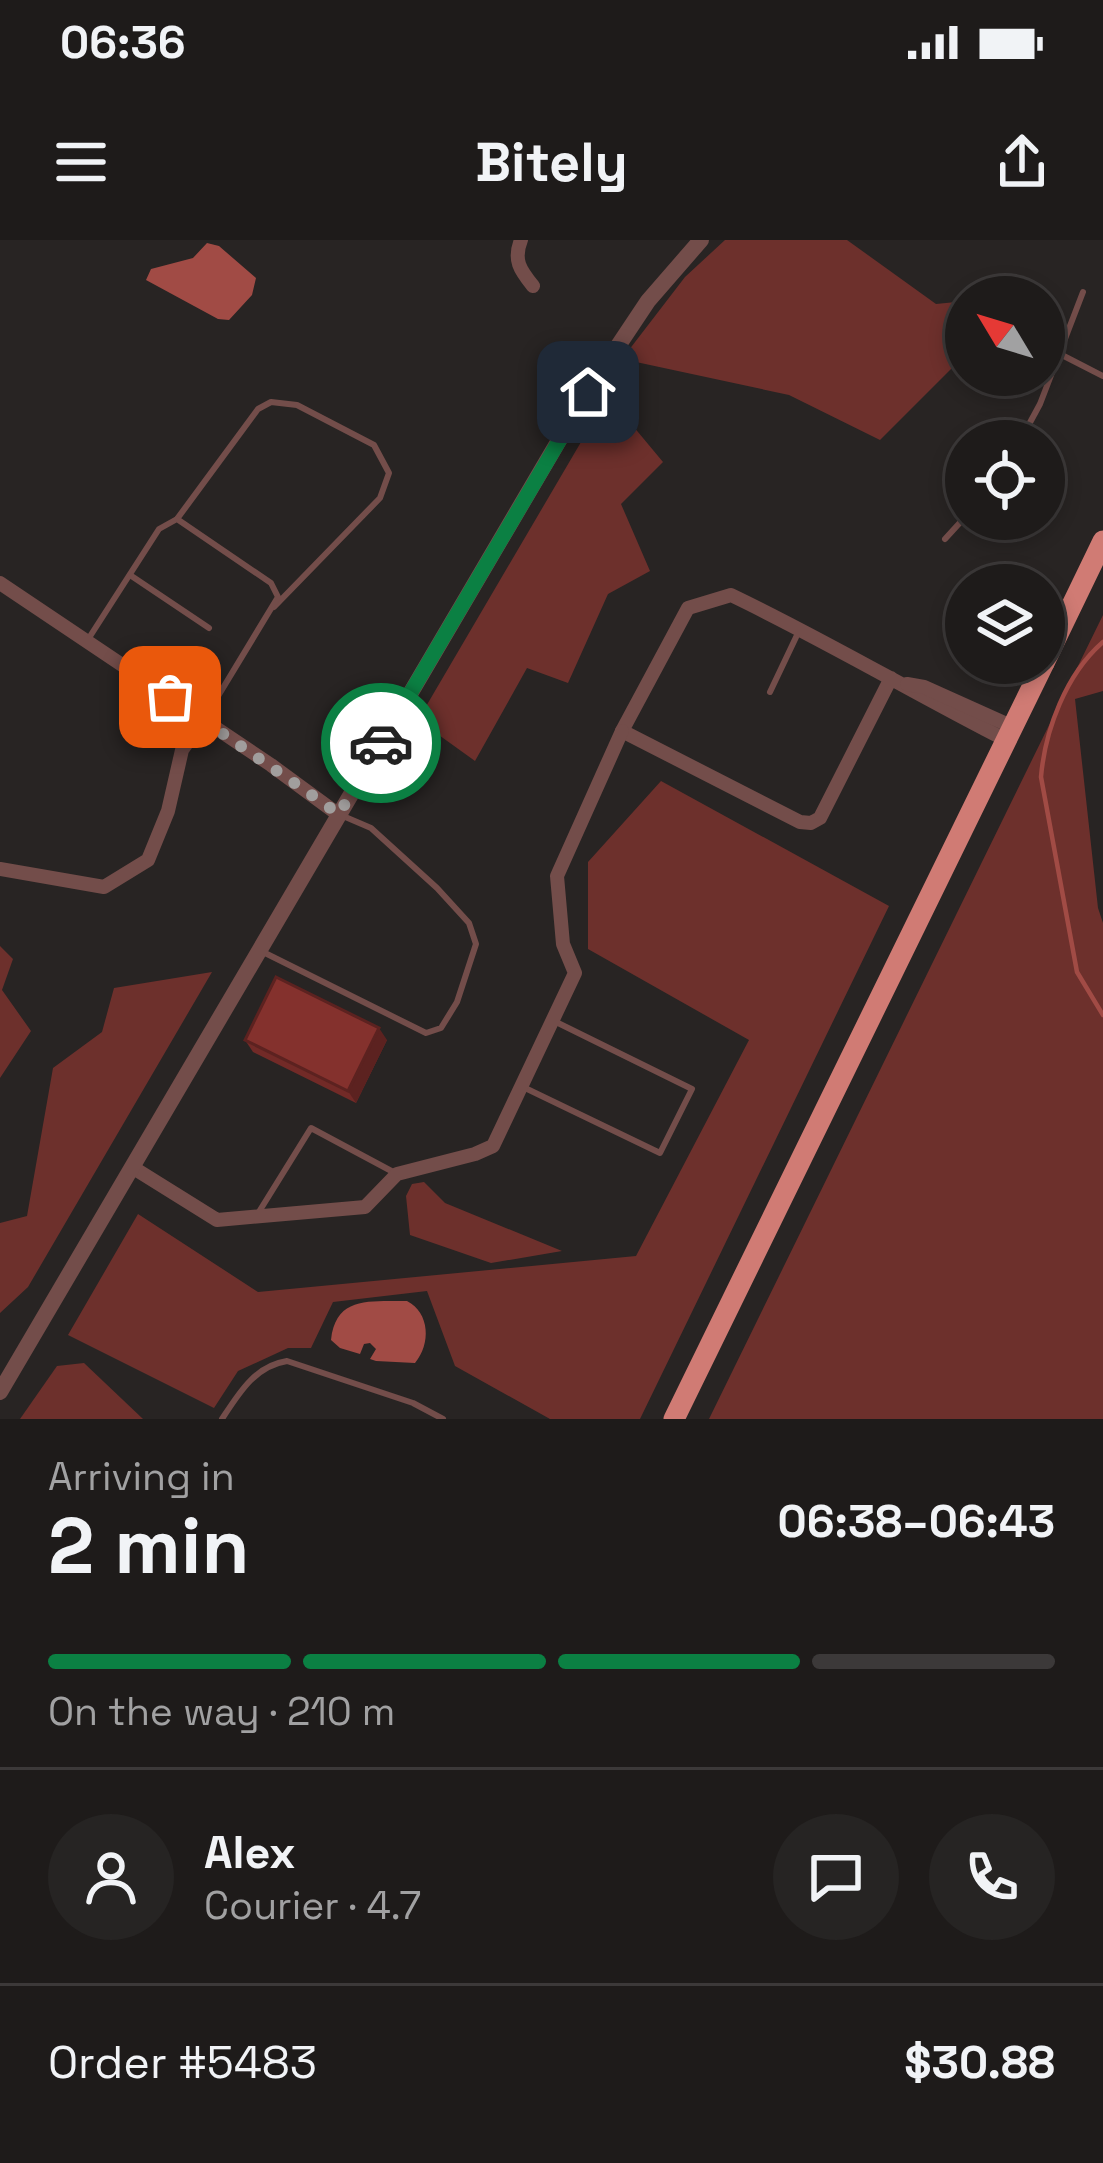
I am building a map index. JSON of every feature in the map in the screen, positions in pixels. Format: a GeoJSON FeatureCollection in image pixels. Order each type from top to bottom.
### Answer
{"type":"FeatureCollection","features":[{"type":"Feature","properties":{"kind":"highway"},"geometry":{"type":"LineString","coordinates":[[1065,620],[1103,541]]}},
{"type":"Feature","properties":{"kind":"highway"},"geometry":{"type":"LineString","coordinates":[[674,1419],[1034,684]]}},
{"type":"Feature","properties":{"kind":"street"},"geometry":{"type":"LineString","coordinates":[[521,240],[520,269],[533,286]]}},
{"type":"Feature","properties":{"kind":"street"},"geometry":{"type":"LineString","coordinates":[[0,1392],[626,330],[701,240]]}},
{"type":"Feature","properties":{"kind":"street"},"geometry":{"type":"LineString","coordinates":[[0,584],[339,814]]}},
{"type":"Feature","properties":{"kind":"street"},"geometry":{"type":"LineString","coordinates":[[132,1167],[217,1220],[365,1208],[397,1174],[493,1146],[575,973],[563,944],[557,876],[622,731],[688,608],[731,595],[1010,734]]}},
{"type":"Feature","properties":{"kind":"street"},"geometry":{"type":"LineString","coordinates":[[622,731],[800,823],[811,823],[820,818],[896,680]]}},
{"type":"Feature","properties":{"kind":"street"},"geometry":{"type":"LineString","coordinates":[[0,869],[104,886],[148,860],[168,811],[182,750],[204,719]]}},
{"type":"Feature","properties":{"kind":"lane"},"geometry":{"type":"LineString","coordinates":[[1065,336],[1083,292]]}},
{"type":"Feature","properties":{"kind":"lane"},"geometry":{"type":"LineString","coordinates":[[1065,357],[1103,376]]}},
{"type":"Feature","properties":{"kind":"lane"},"geometry":{"type":"LineString","coordinates":[[87,641],[160,529],[177,519],[258,409],[271,402],[297,405],[374,445],[389,473],[380,498],[274,607]]}},
{"type":"Feature","properties":{"kind":"lane"},"geometry":{"type":"LineString","coordinates":[[177,519],[271,583],[278,597],[204,719]]}},
{"type":"Feature","properties":{"kind":"lane"},"geometry":{"type":"LineString","coordinates":[[130,575],[209,628]]}},
{"type":"Feature","properties":{"kind":"lane"},"geometry":{"type":"LineString","coordinates":[[770,692],[800,629]]}},
{"type":"Feature","properties":{"kind":"lane"},"geometry":{"type":"LineString","coordinates":[[260,950],[426,1033],[441,1028],[457,1002],[476,944],[469,923],[371,829],[339,814]]}},
{"type":"Feature","properties":{"kind":"lane"},"geometry":{"type":"LineString","coordinates":[[523,1088],[660,1153],[692,1089],[554,1020]]}},
{"type":"Feature","properties":{"kind":"lane"},"geometry":{"type":"LineString","coordinates":[[257,1215],[311,1128],[397,1174]]}},
{"type":"Feature","properties":{"kind":"lane"},"geometry":{"type":"LineString","coordinates":[[222,1419],[248,1382],[269,1364],[287,1361],[413,1403],[442,1419]]}},
{"type":"Feature","properties":{"kind":"shaded area"},"geometry":{"type":"Polygon","coordinates":[[[725,240],[847,240],[936,304],[945,303],[945,375],[880,440],[789,395],[622,359],[685,277],[725,240]]]}},
{"type":"Feature","properties":{"kind":"shaded area"},"geometry":{"type":"Polygon","coordinates":[[[207,243],[219,246],[256,278],[252,295],[229,320],[218,319],[146,280],[151,269],[193,258],[207,243]]]}},
{"type":"Feature","properties":{"kind":"shaded area"},"geometry":{"type":"Polygon","coordinates":[[[608,396],[663,462],[621,504],[650,571],[608,594],[568,683],[527,668],[475,761],[418,720],[608,396]]]}},
{"type":"Feature","properties":{"kind":"shaded area"},"geometry":{"type":"Polygon","coordinates":[[[1103,615],[1103,691],[1075,699],[1103,923],[1103,1419],[709,1419],[1103,615]]]}},
{"type":"Feature","properties":{"kind":"shaded area"},"geometry":{"type":"Polygon","coordinates":[[[661,781],[889,906],[640,1419],[550,1419],[455,1366],[427,1291],[333,1302],[311,1348],[288,1348],[238,1371],[214,1408],[68,1335],[138,1214],[258,1292],[636,1256],[749,1040],[588,949],[588,862],[661,781]]]}},
{"type":"Feature","properties":{"kind":"shaded area"},"geometry":{"type":"Polygon","coordinates":[[[0,946],[13,959],[2,990],[31,1031],[0,1078],[0,946]]]}},
{"type":"Feature","properties":{"kind":"shaded area"},"geometry":{"type":"Polygon","coordinates":[[[212,972],[28,1287],[0,1313],[0,1223],[27,1216],[53,1068],[102,1032],[114,988],[212,972]]]}},
{"type":"Feature","properties":{"kind":"shaded area"},"geometry":{"type":"Polygon","coordinates":[[[424,1182],[445,1203],[562,1251],[491,1263],[410,1235],[406,1196],[412,1184],[424,1182]]]}},
{"type":"Feature","properties":{"kind":"shaded area"},"geometry":{"type":"Polygon","coordinates":[[[407,1301],[420,1313],[426,1329],[424,1347],[415,1363],[376,1361],[370,1359],[376,1349],[370,1343],[364,1344],[360,1354],[331,1340],[334,1325],[348,1308],[368,1302],[407,1301]]]}},
{"type":"Feature","properties":{"kind":"shaded area"},"geometry":{"type":"Polygon","coordinates":[[[84,1363],[143,1419],[20,1419],[57,1366],[84,1363]]]}},
{"type":"Feature","properties":{"kind":"building"},"geometry":{"type":"Polygon","coordinates":[[[276,977],[379,1028],[348,1091],[245,1040],[276,977]]]}},
{"type":"Feature","properties":{"kind":"waterway"},"geometry":{"type":"LineString","coordinates":[[1103,642],[1068,686],[1047,741],[1041,777],[1077,972],[1103,1015]]}},
{"type":"Feature","properties":{"kind":"way so far"},"geometry":{"type":"LineString","coordinates":[[170,697],[339,814],[381,743]]}},
{"type":"Feature","properties":{"kind":"route"},"geometry":{"type":"LineString","coordinates":[[381,743],[588,392]]}}]}
